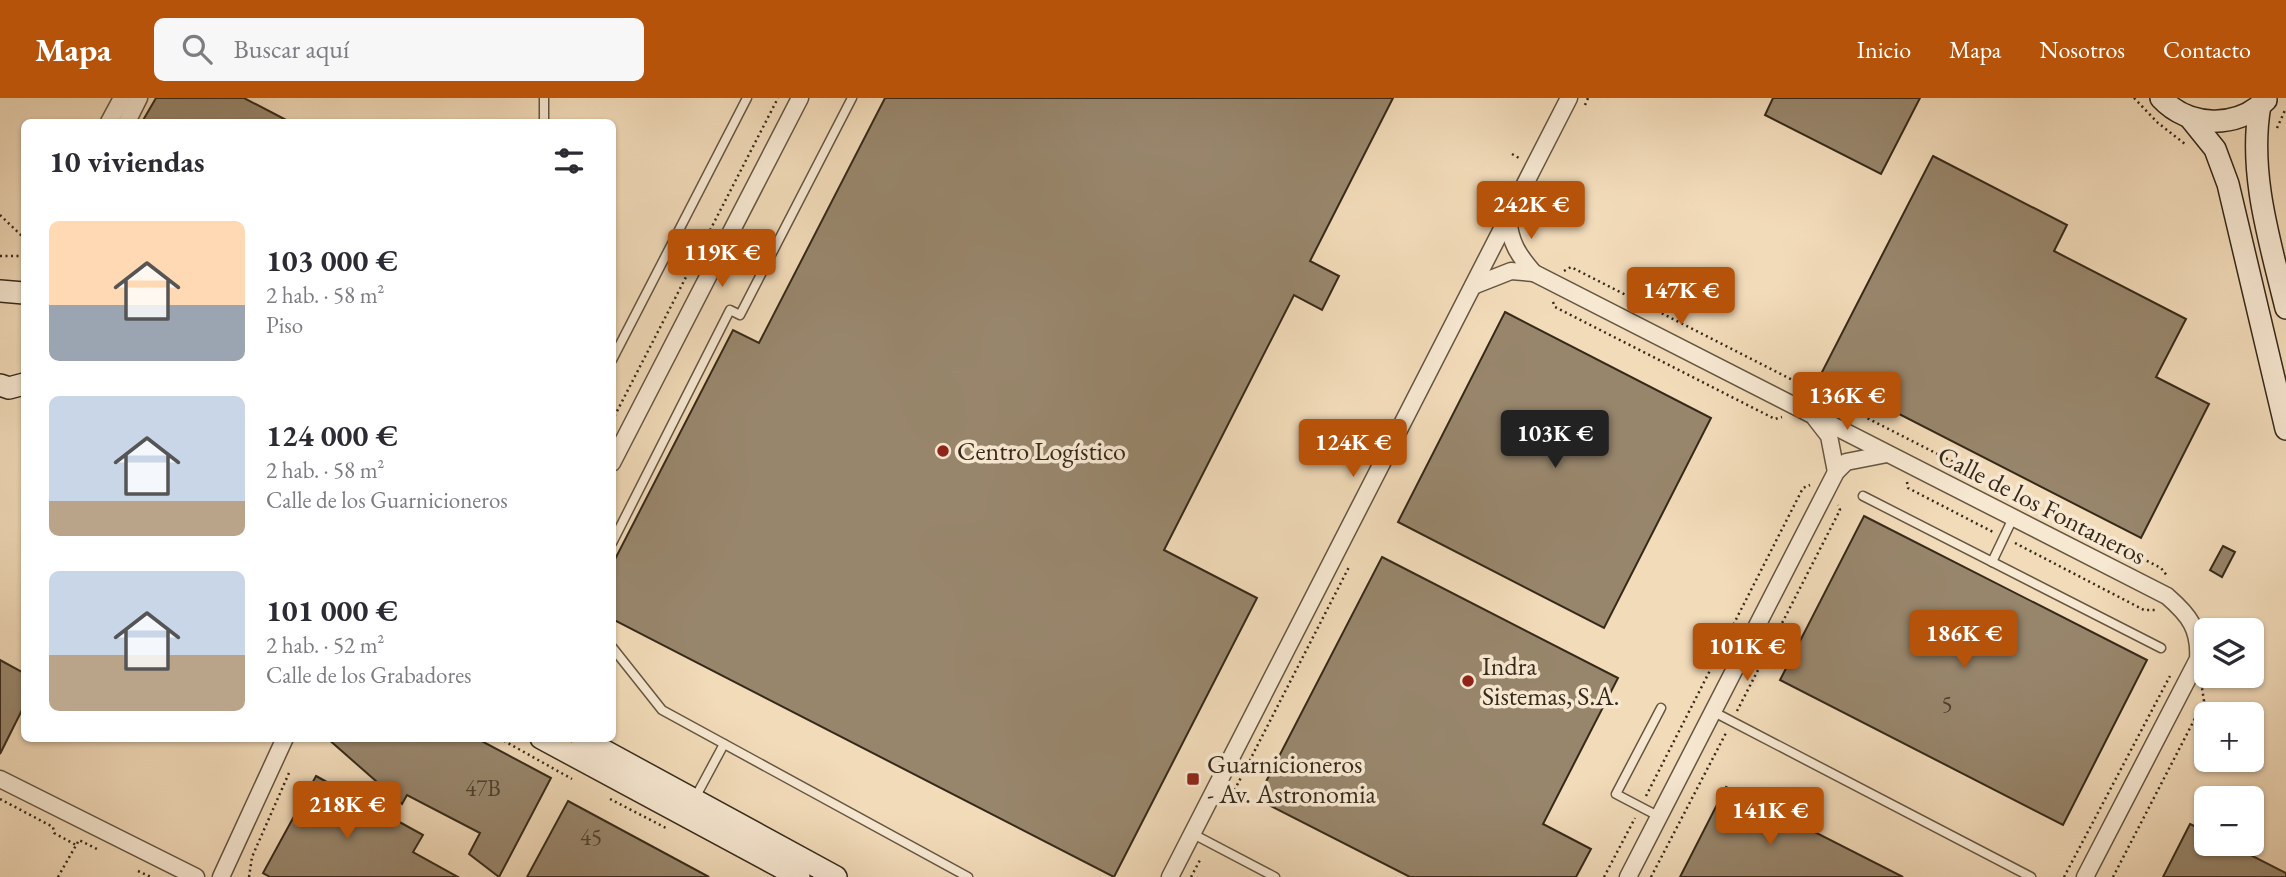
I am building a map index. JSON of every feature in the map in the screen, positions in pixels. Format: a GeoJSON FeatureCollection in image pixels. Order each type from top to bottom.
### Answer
{"type":"FeatureCollection","features":[{"type":"Feature","properties":{"kind":"street"},"geometry":{"type":"LineString","coordinates":[[112,119],[122,98]]}},
{"type":"Feature","properties":{"kind":"street"},"geometry":{"type":"LineString","coordinates":[[128,119],[139,98]]}},
{"type":"Feature","properties":{"kind":"street"},"geometry":{"type":"LineString","coordinates":[[616,455],[800,98]]}},
{"type":"Feature","properties":{"kind":"street"},"geometry":{"type":"LineString","coordinates":[[1170,877],[1569,98]]}},
{"type":"Feature","properties":{"kind":"street"},"geometry":{"type":"LineString","coordinates":[[2161,98],[2169,107],[2190,118],[2215,122],[2239,118],[2264,102]]}},
{"type":"Feature","properties":{"kind":"street"},"geometry":{"type":"LineString","coordinates":[[2264,102],[2254,141],[2256,173],[2286,308]]}},
{"type":"Feature","properties":{"kind":"street"},"geometry":{"type":"LineString","coordinates":[[2190,118],[2215,149],[2228,184],[2286,429]]}},
{"type":"Feature","properties":{"kind":"street","name":"Calle de los Fontaneros"},"geometry":{"type":"LineString","coordinates":[[1508,218],[1509,236],[1518,256],[1534,273],[2167,596],[2184,611],[2195,627],[2199,645],[2198,659],[2189,682],[2085,877]]}},
{"type":"Feature","properties":{"kind":"street"},"geometry":{"type":"LineString","coordinates":[[1473,286],[1511,271],[1534,273]]}},
{"type":"Feature","properties":{"kind":"street"},"geometry":{"type":"LineString","coordinates":[[0,385],[9,388],[21,385]]}},
{"type":"Feature","properties":{"kind":"street"},"geometry":{"type":"LineString","coordinates":[[1810,413],[1829,436],[1836,472]]}},
{"type":"Feature","properties":{"kind":"street"},"geometry":{"type":"LineString","coordinates":[[1628,877],[1836,472],[1846,462],[1889,454]]}},
{"type":"Feature","properties":{"kind":"street"},"geometry":{"type":"LineString","coordinates":[[221,877],[283,742]]}},
{"type":"Feature","properties":{"kind":"street"},"geometry":{"type":"LineString","coordinates":[[548,742],[799,877]]}},
{"type":"Feature","properties":{"kind":"street"},"geometry":{"type":"LineString","coordinates":[[588,742],[836,877]]}},
{"type":"Feature","properties":{"kind":"street"},"geometry":{"type":"LineString","coordinates":[[0,779],[196,877]]}},
{"type":"Feature","properties":{"kind":"lane"},"geometry":{"type":"LineString","coordinates":[[544,98],[544,119]]}},
{"type":"Feature","properties":{"kind":"lane"},"geometry":{"type":"LineString","coordinates":[[616,352],[747,98]]}},
{"type":"Feature","properties":{"kind":"lane"},"geometry":{"type":"LineString","coordinates":[[616,535],[730,310],[740,315],[852,98]]}},
{"type":"Feature","properties":{"kind":"lane"},"geometry":{"type":"LineString","coordinates":[[1863,496],[2161,648]]}},
{"type":"Feature","properties":{"kind":"lane"},"geometry":{"type":"LineString","coordinates":[[1992,562],[2014,518]]}},
{"type":"Feature","properties":{"kind":"lane"},"geometry":{"type":"LineString","coordinates":[[616,652],[662,710],[968,877]]}},
{"type":"Feature","properties":{"kind":"lane"},"geometry":{"type":"LineString","coordinates":[[1658,816],[1616,794],[1661,708]]}},
{"type":"Feature","properties":{"kind":"lane"},"geometry":{"type":"LineString","coordinates":[[1712,711],[2031,877]]}},
{"type":"Feature","properties":{"kind":"lane"},"geometry":{"type":"LineString","coordinates":[[694,800],[724,744]]}},
{"type":"Feature","properties":{"kind":"lane"},"geometry":{"type":"LineString","coordinates":[[1193,834],[1275,877]]}},
{"type":"Feature","properties":{"kind":"path"},"geometry":{"type":"LineString","coordinates":[[616,413],[778,98]]}},
{"type":"Feature","properties":{"kind":"path"},"geometry":{"type":"LineString","coordinates":[[1582,110],[1588,98]]}},
{"type":"Feature","properties":{"kind":"path"},"geometry":{"type":"LineString","coordinates":[[2134,98],[2192,152]]}},
{"type":"Feature","properties":{"kind":"path"},"geometry":{"type":"LineString","coordinates":[[0,215],[21,235]]}},
{"type":"Feature","properties":{"kind":"path"},"geometry":{"type":"LineString","coordinates":[[0,256],[21,256]]}},
{"type":"Feature","properties":{"kind":"path"},"geometry":{"type":"LineString","coordinates":[[1561,273],[1571,267],[2165,570]]}},
{"type":"Feature","properties":{"kind":"path"},"geometry":{"type":"LineString","coordinates":[[1550,295],[1555,307],[1775,419],[1787,415]]}},
{"type":"Feature","properties":{"kind":"path"},"geometry":{"type":"LineString","coordinates":[[1907,478],[1908,488],[2144,610],[2158,610],[2166,615]]}},
{"type":"Feature","properties":{"kind":"path"},"geometry":{"type":"LineString","coordinates":[[1604,877],[1803,488],[1812,485]]}},
{"type":"Feature","properties":{"kind":"path"},"geometry":{"type":"LineString","coordinates":[[1651,877],[1840,510],[1836,499]]}},
{"type":"Feature","properties":{"kind":"path"},"geometry":{"type":"LineString","coordinates":[[1232,796],[1354,556]]}},
{"type":"Feature","properties":{"kind":"path"},"geometry":{"type":"LineString","coordinates":[[2064,877],[2166,678],[2174,674]]}},
{"type":"Feature","properties":{"kind":"path"},"geometry":{"type":"LineString","coordinates":[[2113,877],[2204,701],[2202,688]]}},
{"type":"Feature","properties":{"kind":"path"},"geometry":{"type":"LineString","coordinates":[[506,742],[572,779]]}},
{"type":"Feature","properties":{"kind":"path"},"geometry":{"type":"LineString","coordinates":[[249,877],[252,858],[293,763]]}},
{"type":"Feature","properties":{"kind":"path"},"geometry":{"type":"LineString","coordinates":[[0,799],[53,827],[54,833],[76,845]]}},
{"type":"Feature","properties":{"kind":"path"},"geometry":{"type":"LineString","coordinates":[[58,877],[79,840],[97,849]]}},
{"type":"Feature","properties":{"kind":"path"},"geometry":{"type":"LineString","coordinates":[[1191,877],[1200,860]]}},
{"type":"Feature","properties":{"kind":"path"},"geometry":{"type":"LineString","coordinates":[[138,871],[151,877]]}},
{"type":"Feature","properties":{"kind":"building"},"geometry":{"type":"Polygon","coordinates":[[[156,98],[244,98],[284,119],[144,119],[156,98]]]}},
{"type":"Feature","properties":{"kind":"building","name":"Centro Logístico"},"geometry":{"type":"Polygon","coordinates":[[[885,98],[1393,98],[1310,261],[1339,276],[1322,310],[1294,295],[1164,550],[1257,598],[1114,877],[616,621],[616,557],[733,330],[759,343],[885,98]]]}},
{"type":"Feature","properties":{"kind":"building"},"geometry":{"type":"Polygon","coordinates":[[[1773,98],[1920,98],[1881,174],[1765,115],[1773,98]]]}},
{"type":"Feature","properties":{"kind":"building"},"geometry":{"type":"Polygon","coordinates":[[[1933,156],[2067,225],[2054,251],[2186,319],[2156,377],[2209,404],[2141,538],[1821,374],[1933,156]]]}},
{"type":"Feature","properties":{"kind":"building"},"geometry":{"type":"Polygon","coordinates":[[[1505,312],[1711,418],[1604,628],[1398,522],[1505,312]]]}},
{"type":"Feature","properties":{"kind":"building"},"geometry":{"type":"Polygon","coordinates":[[[1864,516],[2147,660],[2063,825],[1780,680],[1864,516]]]}},
{"type":"Feature","properties":{"kind":"building"},"geometry":{"type":"Polygon","coordinates":[[[2223,546],[2235,552],[2222,577],[2210,570],[2223,546]]]}},
{"type":"Feature","properties":{"kind":"building"},"geometry":{"type":"Polygon","coordinates":[[[1382,557],[1618,678],[1543,824],[1591,849],[1576,877],[1410,877],[1257,799],[1382,557]]]}},
{"type":"Feature","properties":{"kind":"building"},"geometry":{"type":"Polygon","coordinates":[[[0,660],[21,671],[21,712],[0,754],[0,660]]]}},
{"type":"Feature","properties":{"kind":"building"},"geometry":{"type":"Polygon","coordinates":[[[332,742],[484,742],[551,778],[499,877],[469,854],[480,833],[407,795],[402,804],[332,742]]]}},
{"type":"Feature","properties":{"kind":"building"},"geometry":{"type":"Polygon","coordinates":[[[316,776],[423,835],[413,852],[458,877],[270,877],[263,873],[316,776]]]}},
{"type":"Feature","properties":{"kind":"building"},"geometry":{"type":"Polygon","coordinates":[[[1726,787],[1903,877],[1680,877],[1726,787]]]}},
{"type":"Feature","properties":{"kind":"building"},"geometry":{"type":"Polygon","coordinates":[[[568,801],[709,877],[527,877],[568,801]]]}},
{"type":"Feature","properties":{"kind":"building"},"geometry":{"type":"Polygon","coordinates":[[[2190,824],[2194,826],[2194,856],[2253,856],[2286,873],[2286,877],[2163,877],[2190,824]]]}},
{"type":"Feature","properties":{"kind":"place","name":"Centro Logístico"},"geometry":{"type":"Point","coordinates":[943,451]}},
{"type":"Feature","properties":{"kind":"place","name":"Indra Sistemas, S.A."},"geometry":{"type":"Point","coordinates":[1468,681]}},
{"type":"Feature","properties":{"kind":"place","name":"Guarnicioneros - Av. Astronomia"},"geometry":{"type":"Point","coordinates":[1193,779]}}]}
